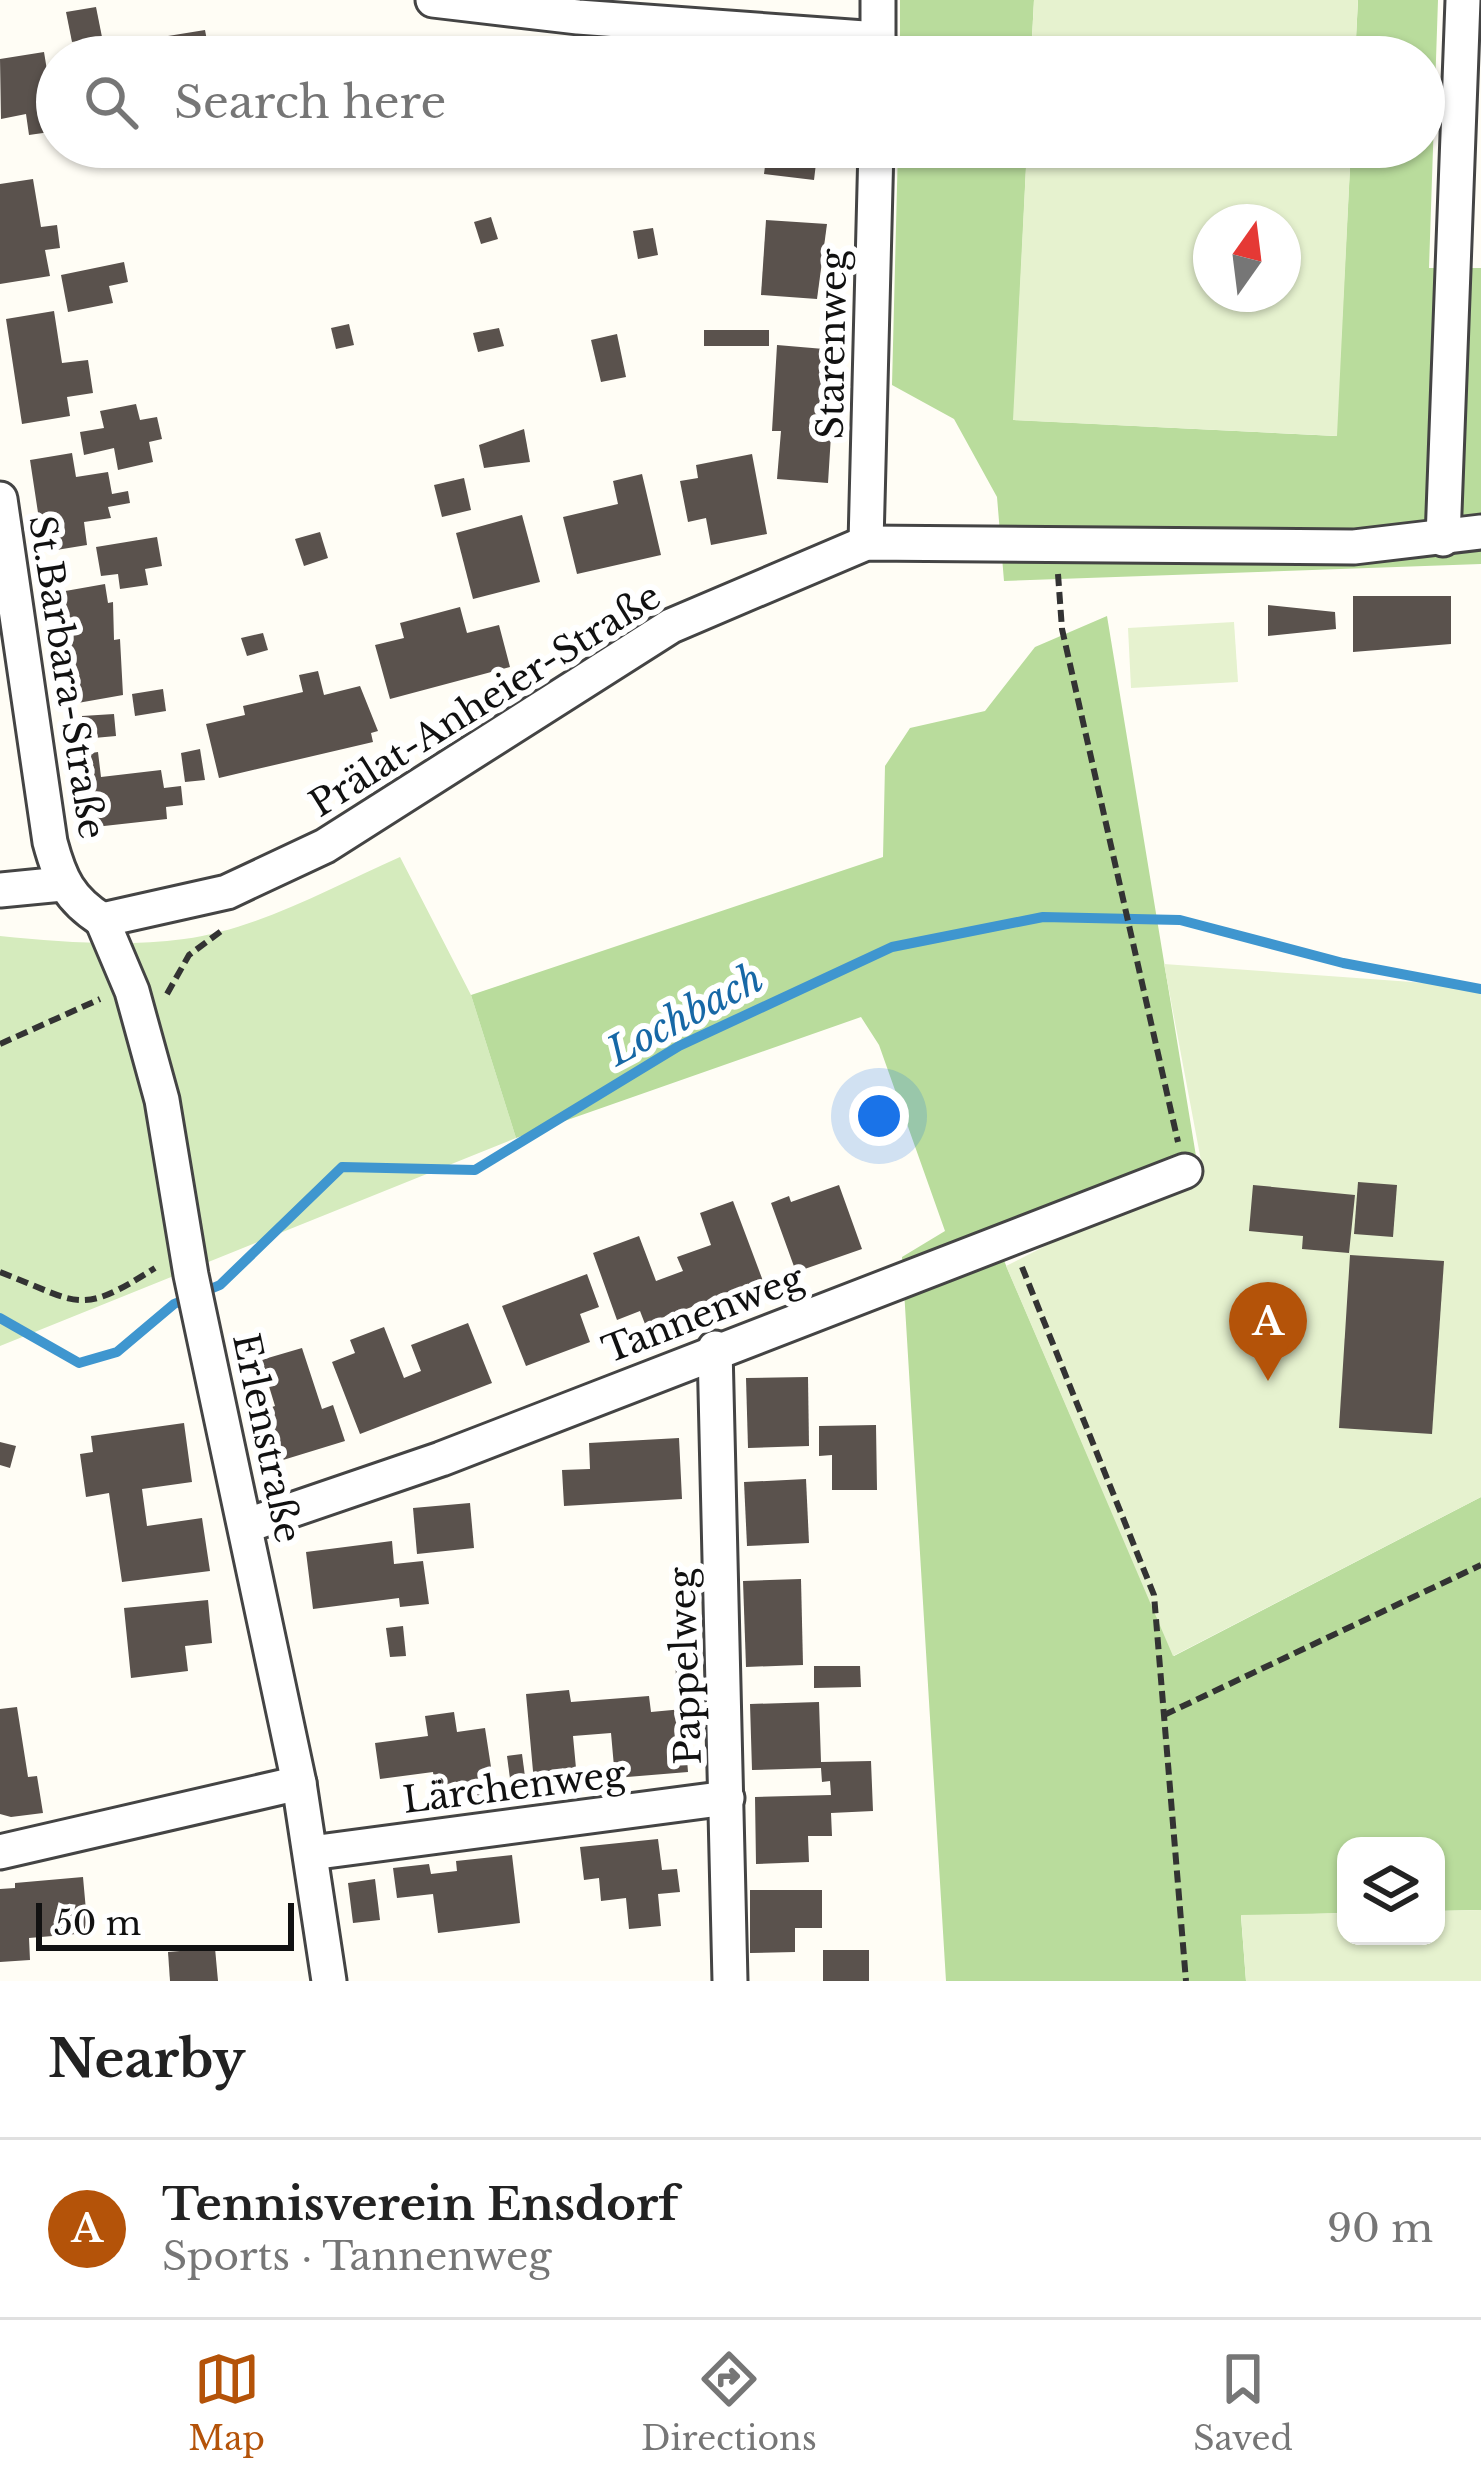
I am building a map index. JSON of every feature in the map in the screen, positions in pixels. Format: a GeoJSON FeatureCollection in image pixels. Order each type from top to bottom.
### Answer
{"type":"FeatureCollection","features":[{"type":"Feature","properties":{"kind":"street"},"geometry":{"type":"LineString","coordinates":[[433,0],[577,9],[785,36]]}},
{"type":"Feature","properties":{"kind":"street"},"geometry":{"type":"LineString","coordinates":[[878,0],[878,36]]}},
{"type":"Feature","properties":{"kind":"street"},"geometry":{"type":"LineString","coordinates":[[1443,539],[1462,0]]}},
{"type":"Feature","properties":{"kind":"street","name":"Starenweg"},"geometry":{"type":"LineString","coordinates":[[866,543],[875,168]]}},
{"type":"Feature","properties":{"kind":"street","name":"St.Barbara-Straße"},"geometry":{"type":"LineString","coordinates":[[0,499],[50,842],[62,884],[79,906],[103,920]]}},
{"type":"Feature","properties":{"kind":"street","name":"Prälat-Anheier-Straße"},"geometry":{"type":"LineString","coordinates":[[103,920],[227,892],[325,846],[671,626],[866,543],[1354,547],[1481,532]]}},
{"type":"Feature","properties":{"kind":"street"},"geometry":{"type":"LineString","coordinates":[[0,890],[62,884]]}},
{"type":"Feature","properties":{"kind":"street","name":"Erlenstraße"},"geometry":{"type":"LineString","coordinates":[[103,920],[132,992],[162,1100],[193,1275],[298,1783],[328,1981]]}},
{"type":"Feature","properties":{"kind":"street","name":"Tannenweg"},"geometry":{"type":"LineString","coordinates":[[248,1525],[441,1459],[715,1348],[1011,1242],[1185,1171]]}},
{"type":"Feature","properties":{"kind":"street","name":"Pappelweg"},"geometry":{"type":"LineString","coordinates":[[715,1348],[730,1981]]}},
{"type":"Feature","properties":{"kind":"street"},"geometry":{"type":"LineString","coordinates":[[0,1852],[298,1783]]}},
{"type":"Feature","properties":{"kind":"street","name":"Lärchenweg"},"geometry":{"type":"LineString","coordinates":[[311,1853],[727,1798]]}},
{"type":"Feature","properties":{"kind":"path"},"geometry":{"type":"LineString","coordinates":[[1056,547],[1062,629],[1137,942],[1185,1171]]}},
{"type":"Feature","properties":{"kind":"path"},"geometry":{"type":"LineString","coordinates":[[0,1044],[79,1005],[132,992]]}},
{"type":"Feature","properties":{"kind":"path"},"geometry":{"type":"LineString","coordinates":[[1011,1242],[1154,1595],[1186,1981]]}},
{"type":"Feature","properties":{"kind":"path"},"geometry":{"type":"LineString","coordinates":[[0,1271],[77,1302],[104,1300],[193,1275]]}},
{"type":"Feature","properties":{"kind":"path"},"geometry":{"type":"LineString","coordinates":[[1162,1715],[1481,1565]]}},
{"type":"Feature","properties":{"kind":"green space"},"geometry":{"type":"Polygon","coordinates":[[[900,0],[1034,0],[1032,36],[900,36],[900,0]]]}},
{"type":"Feature","properties":{"kind":"green space"},"geometry":{"type":"Polygon","coordinates":[[[1034,0],[1358,0],[1356,36],[1032,36],[1034,0]]]}},
{"type":"Feature","properties":{"kind":"green space"},"geometry":{"type":"Polygon","coordinates":[[[1358,0],[1438,0],[1437,36],[1356,36],[1358,0]]]}},
{"type":"Feature","properties":{"kind":"green space"},"geometry":{"type":"Polygon","coordinates":[[[897,168],[1026,168],[1014,420],[1336,436],[1350,168],[1432,168],[1429,268],[1481,268],[1481,564],[1004,581],[997,497],[954,419],[892,385],[897,168]]]}},
{"type":"Feature","properties":{"kind":"green space"},"geometry":{"type":"Polygon","coordinates":[[[1026,168],[1350,168],[1337,436],[1013,420],[1026,168]]]}},
{"type":"Feature","properties":{"kind":"green space"},"geometry":{"type":"Polygon","coordinates":[[[1107,616],[1196,1156],[993,1235],[1174,1656],[1481,1497],[1481,1910],[1445,1911],[1445,1837],[1337,1837],[1337,1913],[1241,1916],[1246,1981],[946,1981],[902,1257],[945,1231],[879,1045],[861,1017],[516,1138],[471,995],[883,857],[885,766],[910,728],[985,711],[1035,647],[1107,616]]]}},
{"type":"Feature","properties":{"kind":"green space"},"geometry":{"type":"Polygon","coordinates":[[[1234,622],[1238,682],[1131,688],[1128,628],[1234,622]]]}},
{"type":"Feature","properties":{"kind":"green space"},"geometry":{"type":"Polygon","coordinates":[[[400,857],[471,995],[516,1138],[0,1346],[0,936],[115,943],[212,934],[295,906],[400,857]]]}},
{"type":"Feature","properties":{"kind":"green space"},"geometry":{"type":"Polygon","coordinates":[[[1164,964],[1481,987],[1481,1497],[1173,1656],[1006,1266],[1202,1166],[1164,964]]]}},
{"type":"Feature","properties":{"kind":"green space"},"geometry":{"type":"Polygon","coordinates":[[[1481,1910],[1481,1981],[1246,1981],[1241,1915],[1337,1913],[1337,1945],[1445,1945],[1445,1911],[1481,1910]]]}},
{"type":"Feature","properties":{"kind":"building"},"geometry":{"type":"Polygon","coordinates":[[[96,7],[102,36],[71,36],[66,12],[96,7]]]}},
{"type":"Feature","properties":{"kind":"building"},"geometry":{"type":"Polygon","coordinates":[[[205,30],[206,36],[168,36],[205,30]]]}},
{"type":"Feature","properties":{"kind":"building"},"geometry":{"type":"Polygon","coordinates":[[[36,53],[36,134],[29,135],[26,114],[1,119],[0,59],[36,53]]]}},
{"type":"Feature","properties":{"kind":"building"},"geometry":{"type":"Polygon","coordinates":[[[765,168],[815,168],[814,180],[764,174],[765,168]]]}},
{"type":"Feature","properties":{"kind":"building"},"geometry":{"type":"Polygon","coordinates":[[[33,179],[41,227],[57,225],[60,248],[45,250],[50,276],[0,284],[0,184],[33,179]]]}},
{"type":"Feature","properties":{"kind":"building"},"geometry":{"type":"Polygon","coordinates":[[[491,217],[498,239],[481,244],[474,222],[491,217]]]}},
{"type":"Feature","properties":{"kind":"building"},"geometry":{"type":"Polygon","coordinates":[[[766,220],[827,224],[817,299],[761,295],[766,220]]]}},
{"type":"Feature","properties":{"kind":"building"},"geometry":{"type":"Polygon","coordinates":[[[653,228],[658,255],[638,259],[633,231],[653,228]]]}},
{"type":"Feature","properties":{"kind":"building"},"geometry":{"type":"Polygon","coordinates":[[[124,262],[128,282],[109,286],[113,303],[68,312],[61,275],[124,262]]]}},
{"type":"Feature","properties":{"kind":"building"},"geometry":{"type":"Polygon","coordinates":[[[54,311],[62,363],[88,360],[93,393],[67,397],[70,416],[22,424],[6,319],[54,311]]]}},
{"type":"Feature","properties":{"kind":"building"},"geometry":{"type":"Polygon","coordinates":[[[349,324],[354,345],[336,349],[331,328],[349,324]]]}},
{"type":"Feature","properties":{"kind":"building"},"geometry":{"type":"Polygon","coordinates":[[[499,328],[504,346],[478,352],[473,333],[499,328]]]}},
{"type":"Feature","properties":{"kind":"building"},"geometry":{"type":"Polygon","coordinates":[[[704,330],[769,330],[769,346],[704,346],[704,330]]]}},
{"type":"Feature","properties":{"kind":"building"},"geometry":{"type":"Polygon","coordinates":[[[617,334],[626,377],[601,382],[591,340],[617,334]]]}},
{"type":"Feature","properties":{"kind":"building"},"geometry":{"type":"Polygon","coordinates":[[[777,345],[824,349],[818,434],[831,435],[828,483],[777,479],[781,431],[772,431],[777,345]]]}},
{"type":"Feature","properties":{"kind":"building"},"geometry":{"type":"Polygon","coordinates":[[[136,404],[140,420],[157,417],[162,439],[149,442],[153,462],[118,470],[114,448],[84,455],[80,432],[104,428],[100,411],[136,404]]]}},
{"type":"Feature","properties":{"kind":"building"},"geometry":{"type":"Polygon","coordinates":[[[524,429],[530,462],[484,468],[479,445],[524,429]]]}},
{"type":"Feature","properties":{"kind":"building"},"geometry":{"type":"Polygon","coordinates":[[[72,453],[76,477],[108,472],[112,494],[128,491],[130,503],[108,507],[111,518],[84,522],[87,545],[44,552],[30,460],[72,453]]]}},
{"type":"Feature","properties":{"kind":"building"},"geometry":{"type":"Polygon","coordinates":[[[752,454],[767,534],[711,545],[706,518],[688,522],[680,481],[698,478],[696,465],[752,454]]]}},
{"type":"Feature","properties":{"kind":"building"},"geometry":{"type":"Polygon","coordinates":[[[642,474],[661,555],[577,574],[563,517],[618,504],[613,481],[642,474]]]}},
{"type":"Feature","properties":{"kind":"building"},"geometry":{"type":"Polygon","coordinates":[[[464,478],[471,510],[442,517],[434,485],[464,478]]]}},
{"type":"Feature","properties":{"kind":"building"},"geometry":{"type":"Polygon","coordinates":[[[522,515],[540,582],[473,599],[456,533],[522,515]]]}},
{"type":"Feature","properties":{"kind":"building"},"geometry":{"type":"Polygon","coordinates":[[[320,532],[328,558],[304,566],[295,539],[320,532]]]}},
{"type":"Feature","properties":{"kind":"building"},"geometry":{"type":"Polygon","coordinates":[[[157,537],[162,566],[145,569],[148,585],[120,589],[118,574],[101,576],[96,547],[157,537]]]}},
{"type":"Feature","properties":{"kind":"building"},"geometry":{"type":"Polygon","coordinates":[[[105,584],[108,603],[113,602],[114,640],[120,639],[123,695],[72,704],[54,593],[105,584]]]}},
{"type":"Feature","properties":{"kind":"building"},"geometry":{"type":"Polygon","coordinates":[[[1353,596],[1451,596],[1451,644],[1353,652],[1353,596]]]}},
{"type":"Feature","properties":{"kind":"building"},"geometry":{"type":"Polygon","coordinates":[[[1268,605],[1335,612],[1336,629],[1268,636],[1268,605]]]}},
{"type":"Feature","properties":{"kind":"building"},"geometry":{"type":"Polygon","coordinates":[[[460,607],[467,633],[499,625],[510,667],[390,699],[375,645],[404,638],[400,623],[460,607]]]}},
{"type":"Feature","properties":{"kind":"building"},"geometry":{"type":"Polygon","coordinates":[[[263,633],[268,650],[247,656],[241,638],[263,633]]]}},
{"type":"Feature","properties":{"kind":"building"},"geometry":{"type":"Polygon","coordinates":[[[318,671],[324,695],[360,686],[378,731],[371,733],[373,742],[219,778],[206,724],[245,715],[243,706],[303,692],[299,675],[318,671]]]}},
{"type":"Feature","properties":{"kind":"building"},"geometry":{"type":"Polygon","coordinates":[[[163,689],[166,711],[135,716],[132,694],[163,689]]]}},
{"type":"Feature","properties":{"kind":"building"},"geometry":{"type":"Polygon","coordinates":[[[114,714],[116,736],[83,739],[82,716],[114,714]]]}},
{"type":"Feature","properties":{"kind":"building"},"geometry":{"type":"Polygon","coordinates":[[[200,749],[205,780],[185,782],[181,753],[200,749]]]}},
{"type":"Feature","properties":{"kind":"building"},"geometry":{"type":"Polygon","coordinates":[[[98,752],[101,777],[161,770],[164,788],[181,786],[183,805],[166,807],[167,819],[86,828],[77,755],[98,752]]]}},
{"type":"Feature","properties":{"kind":"building"},"geometry":{"type":"Polygon","coordinates":[[[1358,1182],[1397,1185],[1393,1237],[1354,1234],[1358,1182]]]}},
{"type":"Feature","properties":{"kind":"building"},"geometry":{"type":"Polygon","coordinates":[[[839,1185],[862,1249],[796,1272],[771,1203],[789,1196],[791,1202],[839,1185]]]}},
{"type":"Feature","properties":{"kind":"building"},"geometry":{"type":"Polygon","coordinates":[[[1253,1185],[1355,1195],[1349,1253],[1302,1249],[1303,1236],[1249,1231],[1253,1185]]]}},
{"type":"Feature","properties":{"kind":"building"},"geometry":{"type":"Polygon","coordinates":[[[733,1201],[763,1281],[645,1324],[640,1311],[617,1320],[593,1253],[639,1236],[656,1281],[683,1271],[677,1257],[711,1245],[700,1213],[733,1201]]]}},
{"type":"Feature","properties":{"kind":"building"},"geometry":{"type":"Polygon","coordinates":[[[1350,1255],[1444,1261],[1432,1434],[1339,1428],[1350,1255]]]}},
{"type":"Feature","properties":{"kind":"building"},"geometry":{"type":"Polygon","coordinates":[[[587,1274],[599,1307],[580,1314],[590,1342],[526,1366],[502,1306],[587,1274]]]}},
{"type":"Feature","properties":{"kind":"building"},"geometry":{"type":"Polygon","coordinates":[[[468,1323],[492,1383],[360,1434],[332,1362],[355,1353],[350,1340],[384,1327],[404,1378],[421,1371],[411,1345],[468,1323]]]}},
{"type":"Feature","properties":{"kind":"building"},"geometry":{"type":"Polygon","coordinates":[[[302,1348],[322,1409],[333,1405],[345,1441],[283,1460],[266,1409],[275,1406],[261,1360],[302,1348]]]}},
{"type":"Feature","properties":{"kind":"building"},"geometry":{"type":"Polygon","coordinates":[[[808,1377],[809,1446],[748,1448],[746,1378],[808,1377]]]}},
{"type":"Feature","properties":{"kind":"building"},"geometry":{"type":"Polygon","coordinates":[[[184,1423],[192,1482],[142,1489],[147,1526],[202,1518],[210,1571],[122,1582],[109,1493],[86,1497],[80,1454],[93,1452],[91,1436],[184,1423]]]}},
{"type":"Feature","properties":{"kind":"building"},"geometry":{"type":"Polygon","coordinates":[[[876,1425],[877,1490],[832,1490],[832,1455],[819,1456],[819,1426],[876,1425]]]}},
{"type":"Feature","properties":{"kind":"building"},"geometry":{"type":"Polygon","coordinates":[[[679,1438],[682,1499],[564,1506],[562,1470],[590,1469],[589,1443],[679,1438]]]}},
{"type":"Feature","properties":{"kind":"building"},"geometry":{"type":"Polygon","coordinates":[[[0,1442],[16,1446],[10,1468],[0,1465],[0,1442]]]}},
{"type":"Feature","properties":{"kind":"building"},"geometry":{"type":"Polygon","coordinates":[[[806,1479],[809,1543],[747,1546],[744,1482],[806,1479]]]}},
{"type":"Feature","properties":{"kind":"building"},"geometry":{"type":"Polygon","coordinates":[[[470,1503],[474,1548],[417,1554],[413,1508],[470,1503]]]}},
{"type":"Feature","properties":{"kind":"building"},"geometry":{"type":"Polygon","coordinates":[[[392,1541],[394,1564],[423,1561],[429,1604],[400,1607],[399,1598],[313,1609],[306,1552],[392,1541]]]}},
{"type":"Feature","properties":{"kind":"building"},"geometry":{"type":"Polygon","coordinates":[[[801,1579],[803,1665],[746,1667],[743,1581],[801,1579]]]}},
{"type":"Feature","properties":{"kind":"building"},"geometry":{"type":"Polygon","coordinates":[[[208,1600],[212,1643],[185,1646],[188,1671],[131,1678],[124,1608],[208,1600]]]}},
{"type":"Feature","properties":{"kind":"building"},"geometry":{"type":"Polygon","coordinates":[[[403,1626],[406,1656],[390,1657],[386,1628],[403,1626]]]}},
{"type":"Feature","properties":{"kind":"building"},"geometry":{"type":"Polygon","coordinates":[[[697,1645],[699,1681],[676,1681],[675,1646],[697,1645]]]}},
{"type":"Feature","properties":{"kind":"building"},"geometry":{"type":"Polygon","coordinates":[[[814,1666],[860,1666],[861,1687],[814,1688],[814,1666]]]}},
{"type":"Feature","properties":{"kind":"building"},"geometry":{"type":"Polygon","coordinates":[[[569,1690],[571,1702],[649,1696],[651,1712],[683,1709],[688,1772],[615,1778],[611,1733],[573,1736],[577,1779],[534,1782],[526,1694],[569,1690]]]}},
{"type":"Feature","properties":{"kind":"building"},"geometry":{"type":"Polygon","coordinates":[[[819,1702],[821,1762],[871,1761],[873,1811],[831,1813],[832,1836],[808,1836],[809,1862],[756,1864],[755,1797],[831,1795],[830,1781],[822,1782],[821,1768],[752,1770],[750,1704],[819,1702]]]}},
{"type":"Feature","properties":{"kind":"building"},"geometry":{"type":"Polygon","coordinates":[[[17,1707],[28,1777],[37,1776],[43,1813],[11,1817],[0,1814],[0,1709],[17,1707]]]}},
{"type":"Feature","properties":{"kind":"building"},"geometry":{"type":"Polygon","coordinates":[[[454,1712],[457,1732],[485,1728],[495,1793],[437,1801],[433,1772],[380,1779],[375,1743],[428,1736],[425,1716],[454,1712]]]}},
{"type":"Feature","properties":{"kind":"building"},"geometry":{"type":"Polygon","coordinates":[[[522,1754],[526,1784],[511,1786],[507,1756],[522,1754]]]}},
{"type":"Feature","properties":{"kind":"building"},"geometry":{"type":"Polygon","coordinates":[[[658,1839],[662,1870],[677,1869],[680,1892],[658,1894],[661,1926],[629,1929],[626,1898],[601,1901],[599,1878],[584,1880],[580,1847],[658,1839]]]}},
{"type":"Feature","properties":{"kind":"building"},"geometry":{"type":"Polygon","coordinates":[[[512,1855],[520,1923],[438,1933],[433,1894],[397,1898],[393,1868],[429,1864],[431,1874],[457,1871],[456,1861],[512,1855]]]}},
{"type":"Feature","properties":{"kind":"building"},"geometry":{"type":"Polygon","coordinates":[[[83,1877],[88,1933],[29,1938],[30,1960],[0,1962],[0,1889],[15,1888],[15,1883],[83,1877]]]}},
{"type":"Feature","properties":{"kind":"building"},"geometry":{"type":"Polygon","coordinates":[[[375,1879],[380,1920],[353,1923],[348,1883],[375,1879]]]}},
{"type":"Feature","properties":{"kind":"building"},"geometry":{"type":"Polygon","coordinates":[[[750,1890],[822,1890],[822,1928],[795,1928],[795,1952],[750,1953],[750,1890]]]}},
{"type":"Feature","properties":{"kind":"building"},"geometry":{"type":"Polygon","coordinates":[[[215,1948],[218,1981],[170,1981],[168,1952],[215,1948]]]}},
{"type":"Feature","properties":{"kind":"building"},"geometry":{"type":"Polygon","coordinates":[[[823,1950],[869,1950],[869,1981],[823,1981],[823,1950]]]}},
{"type":"Feature","properties":{"kind":"waterway","name":"Lochbach"},"geometry":{"type":"LineString","coordinates":[[0,1318],[79,1363],[117,1352],[174,1304],[220,1285],[342,1167],[475,1170],[679,1046],[892,947],[1043,917],[1180,920],[1343,963],[1481,989]]}},
{"type":"Feature","properties":{"kind":"place","name":"Tennisverein Ensdorf"},"geometry":{"type":"Point","coordinates":[1268,1381]}}]}
